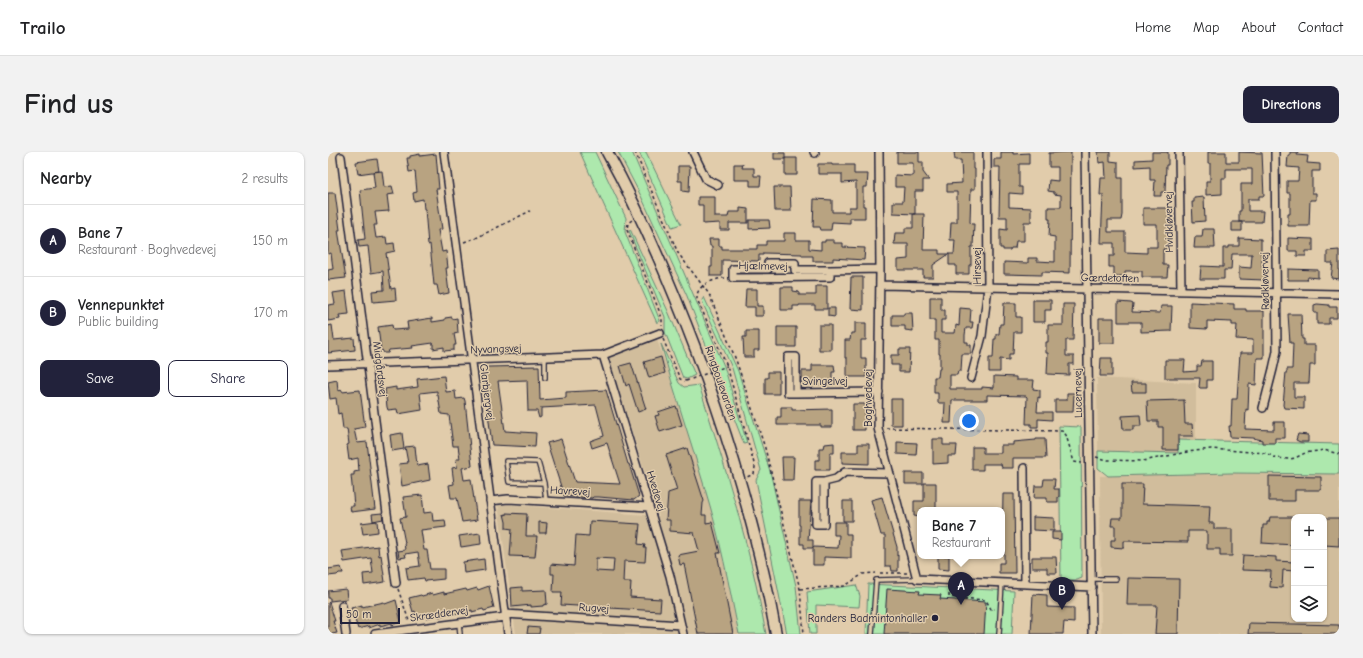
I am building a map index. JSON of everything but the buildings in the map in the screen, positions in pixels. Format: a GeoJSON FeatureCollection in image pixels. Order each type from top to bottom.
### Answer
{"type":"FeatureCollection","features":[{"type":"Feature","properties":{"kind":"main road","name":"Ringboulevarden"},"geometry":{"type":"LineString","coordinates":[[607,152],[639,215],[665,272],[718,409],[756,538],[776,634]]}},
{"type":"Feature","properties":{"kind":"street","name":"Glarbjergvej"},"geometry":{"type":"LineString","coordinates":[[444,152],[508,634]]}},
{"type":"Feature","properties":{"kind":"street"},"geometry":{"type":"LineString","coordinates":[[693,152],[706,179],[718,185]]}},
{"type":"Feature","properties":{"kind":"street","name":"Boghvedevej"},"geometry":{"type":"LineString","coordinates":[[879,152],[880,285],[878,428],[916,576]]}},
{"type":"Feature","properties":{"kind":"street","name":"Hirsevej"},"geometry":{"type":"LineString","coordinates":[[971,378],[982,336],[988,287],[987,152]]}},
{"type":"Feature","properties":{"kind":"street","name":"Lucernevej"},"geometry":{"type":"LineString","coordinates":[[1085,152],[1092,634]]}},
{"type":"Feature","properties":{"kind":"street","name":"Hvidkløvervej"},"geometry":{"type":"LineString","coordinates":[[1179,152],[1181,291]]}},
{"type":"Feature","properties":{"kind":"street","name":"Rødkløvervej"},"geometry":{"type":"LineString","coordinates":[[1263,408],[1277,351],[1275,152]]}},
{"type":"Feature","properties":{"kind":"street","name":"Midgårdsvej"},"geometry":{"type":"LineString","coordinates":[[341,157],[396,583]]}},
{"type":"Feature","properties":{"kind":"street","name":"Hjælmevej"},"geometry":{"type":"LineString","coordinates":[[830,270],[830,278],[733,278],[733,269],[768,269],[768,263],[795,263],[795,270],[880,269]]}},
{"type":"Feature","properties":{"kind":"street","name":"Gærdetoften"},"geometry":{"type":"LineString","coordinates":[[880,285],[1339,294]]}},
{"type":"Feature","properties":{"kind":"street","name":"Nyvangsvej"},"geometry":{"type":"LineString","coordinates":[[328,365],[603,355],[660,333]]}},
{"type":"Feature","properties":{"kind":"street","name":"Hvedevej"},"geometry":{"type":"LineString","coordinates":[[603,355],[670,576],[683,634]]}},
{"type":"Feature","properties":{"kind":"street","name":"Svingelvej"},"geometry":{"type":"LineString","coordinates":[[796,392],[796,357],[788,357],[788,392],[796,392],[879,392]]}},
{"type":"Feature","properties":{"kind":"street"},"geometry":{"type":"LineString","coordinates":[[1024,468],[1025,584]]}},
{"type":"Feature","properties":{"kind":"street"},"geometry":{"type":"LineString","coordinates":[[824,482],[824,524],[816,524],[816,482],[836,479],[845,472],[889,473]]}},
{"type":"Feature","properties":{"kind":"street","name":"Havrevej"},"geometry":{"type":"LineString","coordinates":[[490,501],[508,499],[649,507]]}},
{"type":"Feature","properties":{"kind":"street"},"geometry":{"type":"LineString","coordinates":[[916,576],[949,580],[1092,586]]}},
{"type":"Feature","properties":{"kind":"street"},"geometry":{"type":"LineString","coordinates":[[342,606],[346,634]]}},
{"type":"Feature","properties":{"kind":"street","name":"Skræddervej"},"geometry":{"type":"LineString","coordinates":[[375,634],[505,615]]}},
{"type":"Feature","properties":{"kind":"street","name":"Rugvej"},"geometry":{"type":"LineString","coordinates":[[505,615],[681,625]]}},
{"type":"Feature","properties":{"kind":"lane"},"geometry":{"type":"LineString","coordinates":[[545,358],[545,378]]}},
{"type":"Feature","properties":{"kind":"lane"},"geometry":{"type":"LineString","coordinates":[[544,483],[509,482],[506,461],[538,462],[544,483],[546,501]]}},
{"type":"Feature","properties":{"kind":"lane"},"geometry":{"type":"LineString","coordinates":[[872,634],[876,580],[916,576]]}},
{"type":"Feature","properties":{"kind":"lane"},"geometry":{"type":"LineString","coordinates":[[1092,579],[1116,579]]}},
{"type":"Feature","properties":{"kind":"lane"},"geometry":{"type":"LineString","coordinates":[[999,634],[1002,583]]}},
{"type":"Feature","properties":{"kind":"lane"},"geometry":{"type":"LineString","coordinates":[[458,622],[460,634]]}},
{"type":"Feature","properties":{"kind":"path"},"geometry":{"type":"LineString","coordinates":[[635,152],[678,253],[709,294],[736,360],[765,448],[800,589],[804,634]]}},
{"type":"Feature","properties":{"kind":"path"},"geometry":{"type":"LineString","coordinates":[[456,245],[476,238],[530,210]]}},
{"type":"Feature","properties":{"kind":"path"},"geometry":{"type":"LineString","coordinates":[[639,215],[628,223],[627,230],[662,318],[660,333],[680,379],[686,381],[727,366]]}},
{"type":"Feature","properties":{"kind":"path"},"geometry":{"type":"LineString","coordinates":[[733,278],[722,278],[704,286],[697,292],[696,299],[727,366],[755,467],[754,474],[740,481]]}},
{"type":"Feature","properties":{"kind":"path"},"geometry":{"type":"LineString","coordinates":[[878,428],[1062,430],[1066,434],[1074,462],[1079,463],[1099,457],[1108,460],[1143,461],[1187,452],[1211,450],[1266,453],[1276,458],[1289,459],[1305,453],[1324,450],[1339,454]]}},
{"type":"Feature","properties":{"kind":"path"},"geometry":{"type":"LineString","coordinates":[[800,589],[845,586],[863,574],[916,576]]}},
{"type":"Feature","properties":{"kind":"path"},"geometry":{"type":"LineString","coordinates":[[949,580],[949,597],[986,600],[991,609],[1001,610]]}},
{"type":"Feature","properties":{"kind":"path"},"geometry":{"type":"LineString","coordinates":[[396,583],[412,629]]}},
{"type":"Feature","properties":{"kind":"shaded area"},"geometry":{"type":"Polygon","coordinates":[[[653,329],[669,373],[706,490],[722,554],[739,634],[516,634],[498,504],[659,516],[606,350],[653,329]]]}},
{"type":"Feature","properties":{"kind":"shaded area"},"geometry":{"type":"Polygon","coordinates":[[[1097,378],[1196,383],[1196,440],[1179,440],[1178,453],[1098,451],[1097,378]]]}},
{"type":"Feature","properties":{"kind":"shaded area"},"geometry":{"type":"Polygon","coordinates":[[[1231,473],[1339,474],[1339,634],[1101,634],[1100,476],[1231,473]]]}},
{"type":"Feature","properties":{"kind":"green space"},"geometry":{"type":"Polygon","coordinates":[[[580,152],[595,152],[626,218],[625,232],[660,321],[657,323],[580,152]]]}},
{"type":"Feature","properties":{"kind":"green space"},"geometry":{"type":"Polygon","coordinates":[[[618,152],[632,152],[724,366],[747,443],[744,444],[687,296],[641,196],[618,152]]]}},
{"type":"Feature","properties":{"kind":"green space"},"geometry":{"type":"Polygon","coordinates":[[[639,152],[646,152],[681,224],[672,227],[639,152]]]}},
{"type":"Feature","properties":{"kind":"green space"},"geometry":{"type":"Polygon","coordinates":[[[630,229],[668,311],[695,375],[687,379],[683,378],[665,332],[665,317],[629,231],[630,229]]]}},
{"type":"Feature","properties":{"kind":"green space"},"geometry":{"type":"Polygon","coordinates":[[[704,297],[738,371],[770,471],[796,586],[801,634],[787,634],[756,480],[761,470],[732,368],[704,306],[702,300],[704,297]]]}},
{"type":"Feature","properties":{"kind":"green space"},"geometry":{"type":"Polygon","coordinates":[[[661,344],[679,383],[684,387],[699,385],[728,477],[745,539],[766,634],[739,634],[715,525],[661,344]]]}},
{"type":"Feature","properties":{"kind":"green space"},"geometry":{"type":"Polygon","coordinates":[[[1059,426],[1081,427],[1082,578],[1077,580],[1061,580],[1059,426]]]}},
{"type":"Feature","properties":{"kind":"green space"},"geometry":{"type":"Polygon","coordinates":[[[1178,440],[1339,444],[1339,474],[1231,473],[1108,476],[1098,468],[1098,451],[1178,453],[1178,440]]]}},
{"type":"Feature","properties":{"kind":"green space"},"geometry":{"type":"Polygon","coordinates":[[[868,584],[1014,591],[1012,634],[866,634],[868,584]]]}},
{"type":"Feature","properties":{"kind":"green space"},"geometry":{"type":"Polygon","coordinates":[[[856,585],[860,596],[859,607],[816,605],[816,634],[810,634],[807,592],[856,585]]]}},
{"type":"Feature","properties":{"kind":"place","name":"Bane 7"},"geometry":{"type":"Point","coordinates":[961,605]}},
{"type":"Feature","properties":{"kind":"place","name":"Vennepunktet"},"geometry":{"type":"Point","coordinates":[1062,610]}},
{"type":"Feature","properties":{"kind":"place","name":"Randers Badmintonhaller"},"geometry":{"type":"Point","coordinates":[935,618]}}]}
